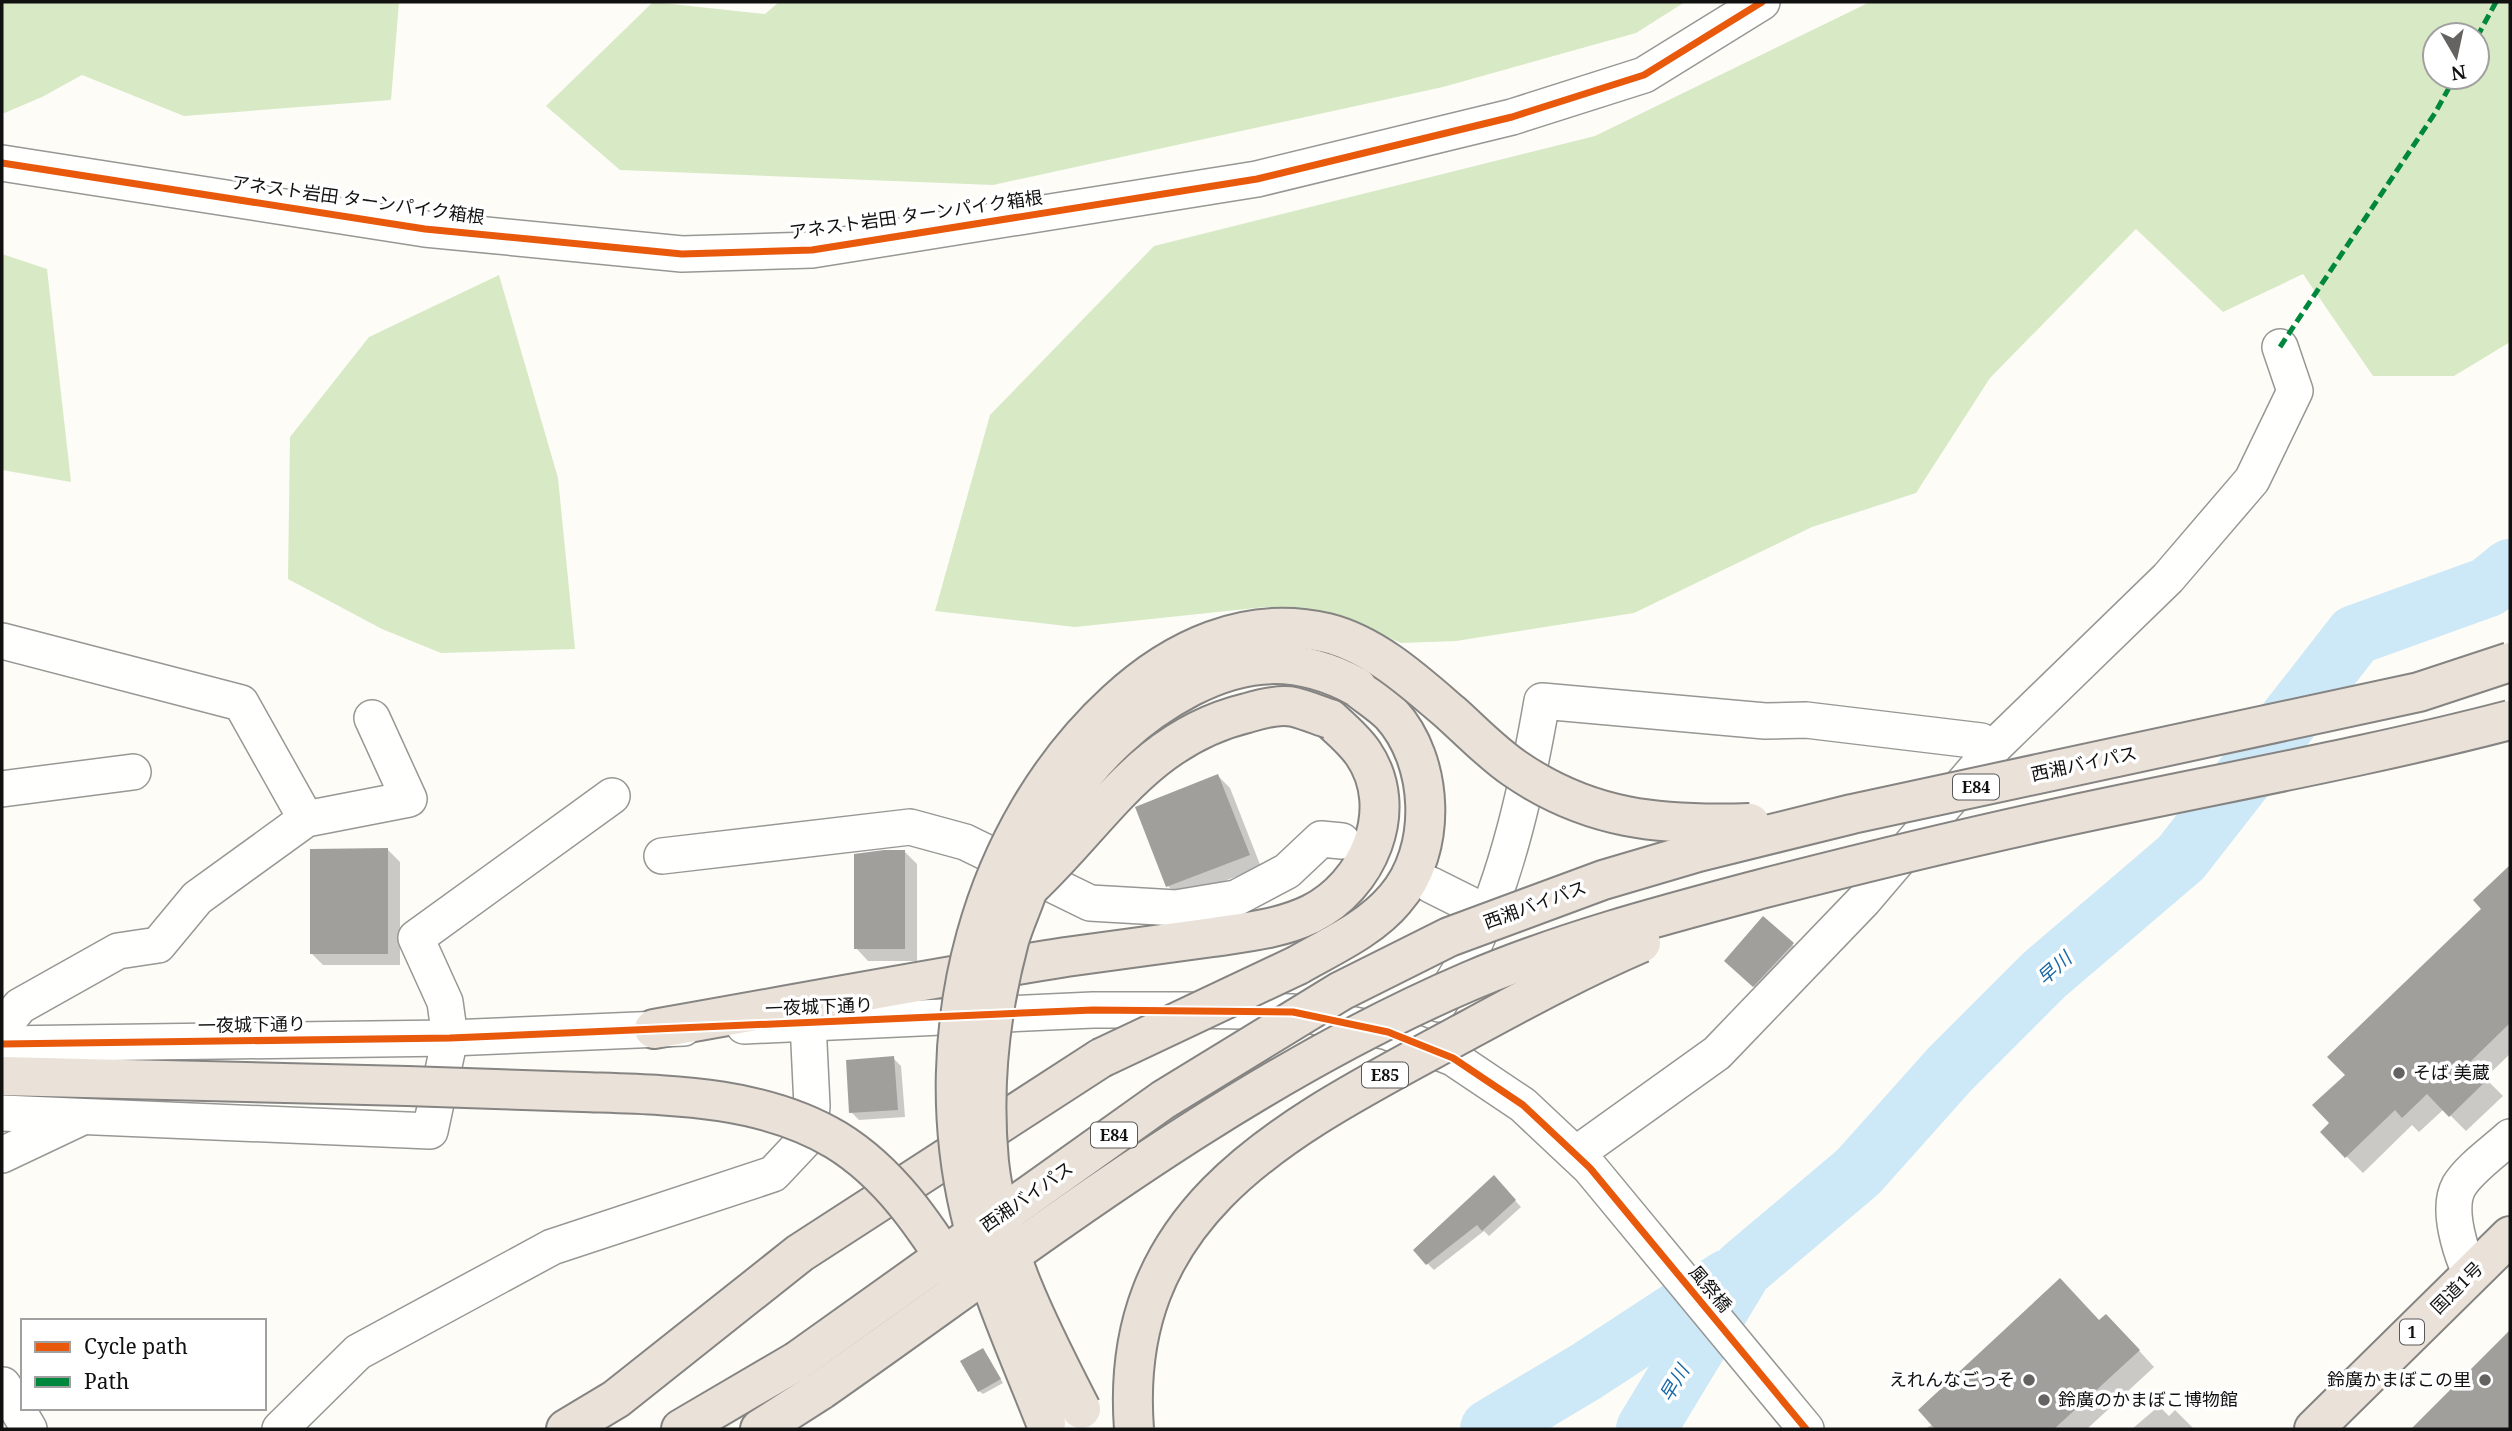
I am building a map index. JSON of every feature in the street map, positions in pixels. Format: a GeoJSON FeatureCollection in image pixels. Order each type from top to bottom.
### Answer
{"type":"FeatureCollection","features":[{"type":"Feature","properties":{"kind":"highway"},"geometry":{"type":"LineString","coordinates":[[1048,1426],[983,1262],[969,1207],[958,1111],[957,1057],[963,1000],[975,936],[993,881],[1015,832],[1053,773],[1104,713],[1144,676],[1189,649],[1230,633],[1281,627],[1329,634],[1370,652],[1408,676],[1512,767],[1560,796],[1601,812],[1646,821],[1706,824],[1852,814]]}},
{"type":"Feature","properties":{"kind":"highway"},"geometry":{"type":"LineString","coordinates":[[2419,692],[2510,651]]}},
{"type":"Feature","properties":{"kind":"highway","name":"西湘バイパス"},"geometry":{"type":"LineString","coordinates":[[681,1429],[797,1361],[1163,1100],[1341,991],[1449,937],[1603,880],[1698,852],[1852,814],[2419,692],[2510,662]]}},
{"type":"Feature","properties":{"kind":"highway"},"geometry":{"type":"LineString","coordinates":[[566,1429],[616,1399],[800,1253],[1101,1058],[1298,965],[1366,926],[1396,898],[1417,861],[1425,824],[1423,780],[1411,744],[1391,714],[1357,687],[1331,673],[1293,663],[1250,666],[1210,676],[1176,694],[1136,722],[1101,754],[1061,806],[1044,837],[1010,940],[988,1052],[989,1161],[996,1205],[1032,1313],[1091,1429]]}},
{"type":"Feature","properties":{"kind":"highway"},"geometry":{"type":"LineString","coordinates":[[654,1030],[1066,957],[1255,931],[1311,914],[1337,897],[1355,879],[1368,857],[1377,832],[1379,806],[1375,780],[1364,755],[1330,719],[1292,706],[1212,721],[1164,751],[1120,787],[1066,853],[1028,888]]}},
{"type":"Feature","properties":{"kind":"highway","name":"E84"},"geometry":{"type":"LineString","coordinates":[[760,1429],[821,1390],[1182,1137],[1252,1091],[1329,1047],[1474,979],[1570,943],[1805,878],[2063,817],[2437,739],[2510,720]]}},
{"type":"Feature","properties":{"kind":"highway"},"geometry":{"type":"LineString","coordinates":[[2437,739],[2510,734]]}},
{"type":"Feature","properties":{"kind":"highway","name":"E85"},"geometry":{"type":"LineString","coordinates":[[1134,1429],[1131,1391],[1137,1339],[1150,1292],[1178,1242],[1206,1202],[1246,1163],[1293,1129],[1374,1081],[1526,998],[1673,929],[1805,878]]}},
{"type":"Feature","properties":{"kind":"highway"},"geometry":{"type":"LineString","coordinates":[[2,1076],[673,1096],[724,1101],[802,1123],[837,1140],[872,1167],[922,1221],[1048,1426]]}},
{"type":"Feature","properties":{"kind":"highway","name":"国道1号"},"geometry":{"type":"LineString","coordinates":[[2314,1429],[2510,1236]]}},
{"type":"Feature","properties":{"kind":"street","name":"アネスト岩田 ターンパイク箱根"},"geometry":{"type":"LineString","coordinates":[[2,163],[425,229],[682,254],[811,250],[1256,179],[1512,117],[1644,75],[1762,2]]}},
{"type":"Feature","properties":{"kind":"street"},"geometry":{"type":"LineString","coordinates":[[1583,1161],[1717,1053],[1864,900],[1989,753],[2168,578],[2252,480],[2295,391],[2280,347]]}},
{"type":"Feature","properties":{"kind":"street"},"geometry":{"type":"LineString","coordinates":[[2,640],[241,703],[306,819]]}},
{"type":"Feature","properties":{"kind":"street"},"geometry":{"type":"LineString","coordinates":[[1415,1043],[1471,950],[1487,913],[1505,857],[1535,742],[1542,701],[1765,721],[1806,720],[1981,741],[1989,753]]}},
{"type":"Feature","properties":{"kind":"street"},"geometry":{"type":"LineString","coordinates":[[2,1028],[20,1006],[118,951],[158,945],[197,898],[306,819],[409,799],[372,718]]}},
{"type":"Feature","properties":{"kind":"street"},"geometry":{"type":"LineString","coordinates":[[2,789],[133,772]]}},
{"type":"Feature","properties":{"kind":"street"},"geometry":{"type":"LineString","coordinates":[[2,1113],[430,1131],[450,1038],[445,1002],[416,938],[612,796]]}},
{"type":"Feature","properties":{"kind":"street"},"geometry":{"type":"LineString","coordinates":[[662,856],[910,827],[965,842],[1090,903],[1176,908],[1236,898],[1287,870],[1321,839],[1342,841]]}},
{"type":"Feature","properties":{"kind":"street"},"geometry":{"type":"LineString","coordinates":[[1432,885],[1487,913]]}},
{"type":"Feature","properties":{"kind":"street","name":"一夜城下通り"},"geometry":{"type":"LineString","coordinates":[[2,1044],[450,1038],[1093,1010],[1293,1012],[1388,1032],[1453,1058],[1524,1105],[1583,1161]]}},
{"type":"Feature","properties":{"kind":"street"},"geometry":{"type":"LineString","coordinates":[[280,1429],[358,1352],[552,1247],[773,1174],[805,1140],[810,1130],[812,1106],[808,1023]]}},
{"type":"Feature","properties":{"kind":"street"},"geometry":{"type":"LineString","coordinates":[[2,1155],[79,1118]]}},
{"type":"Feature","properties":{"kind":"street"},"geometry":{"type":"LineString","coordinates":[[2471,1275],[2458,1247],[2454,1199],[2459,1185],[2510,1137]]}},
{"type":"Feature","properties":{"kind":"street","name":"風祭橋"},"geometry":{"type":"LineString","coordinates":[[1583,1161],[1806,1429]]}},
{"type":"Feature","properties":{"kind":"street"},"geometry":{"type":"LineString","coordinates":[[3,1385],[29,1429]]}},
{"type":"Feature","properties":{"kind":"green space"},"geometry":{"type":"Polygon","coordinates":[[[2,2],[399,2],[391,100],[184,116],[82,75],[42,97],[2,114],[2,2]]]}},
{"type":"Feature","properties":{"kind":"green space"},"geometry":{"type":"Polygon","coordinates":[[[653,2],[765,14],[779,2],[1685,2],[1636,33],[1443,87],[993,185],[620,170],[546,106],[653,2]]]}},
{"type":"Feature","properties":{"kind":"green space"},"geometry":{"type":"Polygon","coordinates":[[[1870,2],[2510,2],[2510,342],[2454,376],[2373,376],[2303,274],[2223,312],[2136,229],[1990,378],[1916,493],[1812,527],[1634,613],[1456,641],[1401,643],[1335,614],[1265,607],[1075,627],[935,611],[990,415],[1154,246],[1595,136],[1870,2]]]}},
{"type":"Feature","properties":{"kind":"green space"},"geometry":{"type":"Polygon","coordinates":[[[2,254],[47,269],[71,482],[2,470],[2,254]]]}},
{"type":"Feature","properties":{"kind":"green space"},"geometry":{"type":"Polygon","coordinates":[[[499,275],[558,478],[575,649],[441,653],[382,629],[288,579],[290,437],[369,337],[499,275]]]}},
{"type":"Feature","properties":{"kind":"building"},"geometry":{"type":"Polygon","coordinates":[[[1218,774],[1250,855],[1166,887],[1135,807],[1218,774]]]}},
{"type":"Feature","properties":{"kind":"building"},"geometry":{"type":"Polygon","coordinates":[[[388,848],[388,954],[310,954],[310,849],[388,848]]]}},
{"type":"Feature","properties":{"kind":"building"},"geometry":{"type":"Polygon","coordinates":[[[905,850],[905,949],[854,949],[854,854],[905,850]]]}},
{"type":"Feature","properties":{"kind":"building"},"geometry":{"type":"Polygon","coordinates":[[[2510,865],[2510,1023],[2471,1061],[2488,1079],[2449,1117],[2427,1094],[2402,1118],[2395,1110],[2345,1158],[2320,1132],[2329,1123],[2312,1105],[2345,1075],[2327,1057],[2481,909],[2473,900],[2510,865]]]}},
{"type":"Feature","properties":{"kind":"building"},"geometry":{"type":"Polygon","coordinates":[[[1763,916],[1794,943],[1753,987],[1724,961],[1763,916]]]}},
{"type":"Feature","properties":{"kind":"building"},"geometry":{"type":"Polygon","coordinates":[[[894,1056],[898,1110],[849,1113],[846,1060],[894,1056]]]}},
{"type":"Feature","properties":{"kind":"building"},"geometry":{"type":"Polygon","coordinates":[[[1494,1175],[1516,1200],[1482,1231],[1477,1225],[1426,1265],[1413,1250],[1494,1175]]]}},
{"type":"Feature","properties":{"kind":"building","name":"えれんなごっそ"},"geometry":{"type":"Polygon","coordinates":[[[2060,1278],[2099,1320],[2106,1314],[2140,1350],[2054,1429],[1935,1429],[1918,1410],[2060,1278]]]}},
{"type":"Feature","properties":{"kind":"building","name":"鈴廣かまぼこの里"},"geometry":{"type":"Polygon","coordinates":[[[2510,1330],[2510,1429],[2411,1429],[2510,1330]]]}},
{"type":"Feature","properties":{"kind":"building"},"geometry":{"type":"Polygon","coordinates":[[[983,1348],[1001,1379],[978,1392],[960,1361],[983,1348]]]}},
{"type":"Feature","properties":{"kind":"waterway","name":"早川"},"geometry":{"type":"LineString","coordinates":[[1646,1429],[1743,1269],[1858,1172],[1950,1069],[2044,975],[2181,858],[2355,635],[2488,587],[2510,569]]}},
{"type":"Feature","properties":{"kind":"waterway"},"geometry":{"type":"LineString","coordinates":[[1490,1429],[1587,1371],[1728,1279]]}},
{"type":"Feature","properties":{"kind":"marked path"},"geometry":{"type":"LineString","coordinates":[[2486,21],[2496,2]]}},
{"type":"Feature","properties":{"kind":"marked path"},"geometry":{"type":"LineString","coordinates":[[2280,347],[2447,91]]}},
{"type":"Feature","properties":{"kind":"cycle path"},"geometry":{"type":"LineString","coordinates":[[2,163],[425,229],[682,254],[812,250],[1257,179],[1512,117],[1644,75],[1762,2]]}},
{"type":"Feature","properties":{"kind":"cycle path"},"geometry":{"type":"LineString","coordinates":[[2,1044],[450,1038],[1093,1010],[1293,1012],[1388,1032],[1453,1058],[1523,1105],[1590,1168],[1806,1429]]}},
{"type":"Feature","properties":{"kind":"place","name":"そば 美蔵"},"geometry":{"type":"Point","coordinates":[2399,1073]}},
{"type":"Feature","properties":{"kind":"place","name":"えれんなごっそ"},"geometry":{"type":"Point","coordinates":[2029,1380]}},
{"type":"Feature","properties":{"kind":"place","name":"鈴廣かまぼこの里"},"geometry":{"type":"Point","coordinates":[2485,1380]}},
{"type":"Feature","properties":{"kind":"place","name":"鈴廣のかまぼこ博物館"},"geometry":{"type":"Point","coordinates":[2044,1400]}}]}
